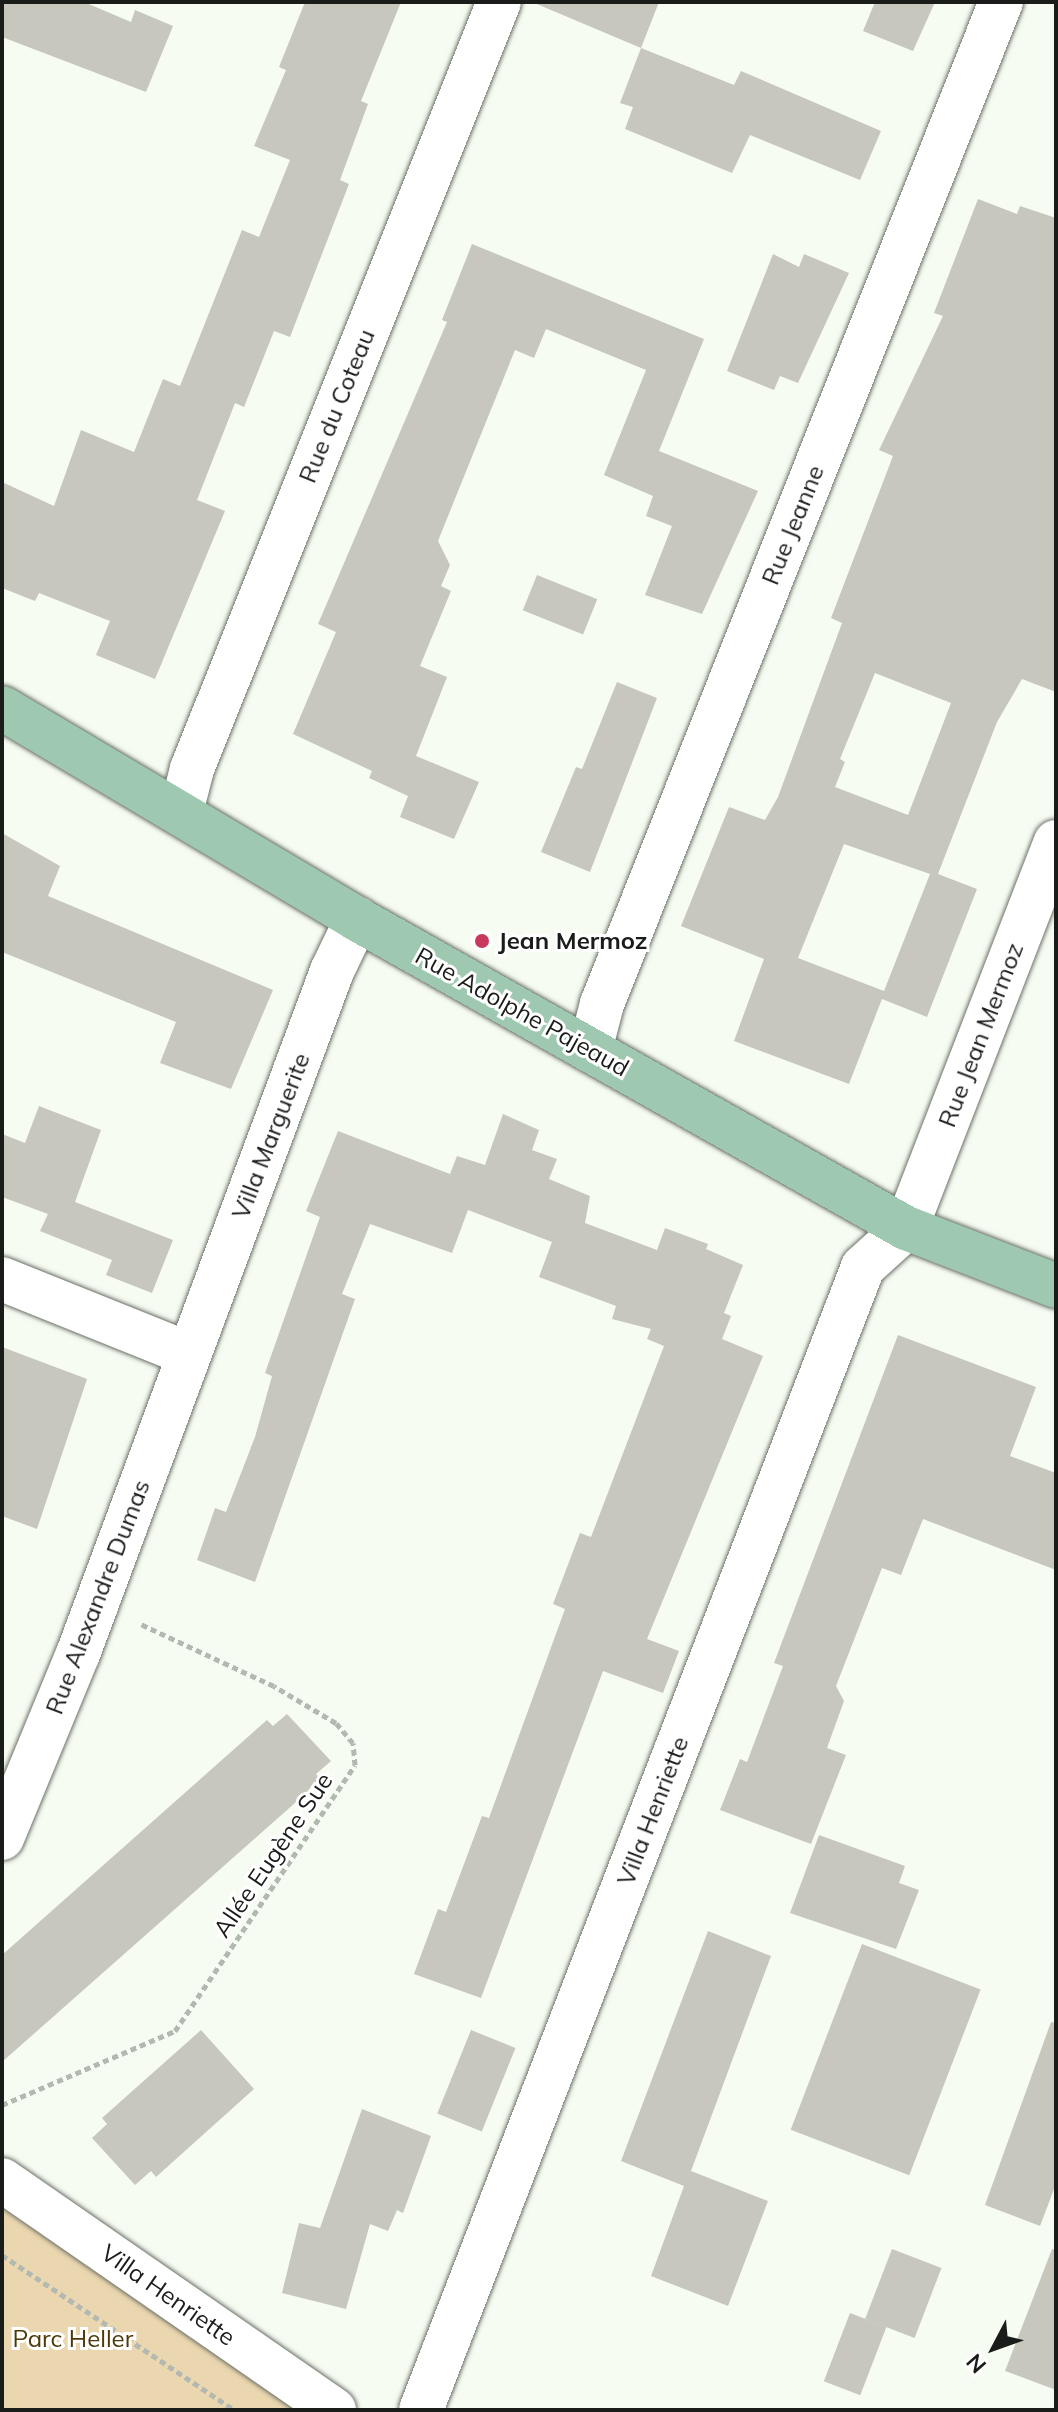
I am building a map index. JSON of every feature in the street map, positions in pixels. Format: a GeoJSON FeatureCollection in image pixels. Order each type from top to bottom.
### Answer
{"type":"FeatureCollection","features":[{"type":"Feature","properties":{"kind":"main road","name":"Rue Adolphe Pajeaud"},"geometry":{"type":"LineString","coordinates":[[2,708],[357,919],[906,1228],[1056,1286]]}},
{"type":"Feature","properties":{"kind":"street","name":"Rue du Coteau"},"geometry":{"type":"LineString","coordinates":[[181,812],[192,769],[499,2]]}},
{"type":"Feature","properties":{"kind":"street","name":"Rue Jeanne"},"geometry":{"type":"LineString","coordinates":[[590,1050],[614,975],[1001,2]]}},
{"type":"Feature","properties":{"kind":"street","name":"Rue Jean Mermoz"},"geometry":{"type":"LineString","coordinates":[[906,1228],[1056,842]]}},
{"type":"Feature","properties":{"kind":"street","name":"Villa Marguerite"},"geometry":{"type":"LineString","coordinates":[[189,1354],[332,971],[357,919]]}},
{"type":"Feature","properties":{"kind":"street","name":"Villa Henriette"},"geometry":{"type":"LineString","coordinates":[[421,2410],[863,1267],[906,1228]]}},
{"type":"Feature","properties":{"kind":"street"},"geometry":{"type":"LineString","coordinates":[[2,1279],[189,1354]]}},
{"type":"Feature","properties":{"kind":"street","name":"Rue Alexandre Dumas"},"geometry":{"type":"LineString","coordinates":[[2,1838],[97,1604],[189,1354]]}},
{"type":"Feature","properties":{"kind":"street","name":"Villa Henriette"},"geometry":{"type":"LineString","coordinates":[[2,2180],[334,2410]]}},
{"type":"Feature","properties":{"kind":"path","name":"Allée Eugène Sue"},"geometry":{"type":"LineString","coordinates":[[2,2105],[175,2031],[355,1765],[353,1743],[336,1723],[274,1686],[97,1604]]}},
{"type":"Feature","properties":{"kind":"path"},"geometry":{"type":"LineString","coordinates":[[2,2255],[234,2410]]}},
{"type":"Feature","properties":{"kind":"green space","name":"Parc Heller"},"geometry":{"type":"Polygon","coordinates":[[[2,2208],[311,2410],[2,2410],[2,2208]]]}},
{"type":"Feature","properties":{"kind":"building"},"geometry":{"type":"Polygon","coordinates":[[[2,2],[84,2],[131,22],[135,10],[173,26],[146,92],[2,37],[2,2]]]}},
{"type":"Feature","properties":{"kind":"building"},"geometry":{"type":"Polygon","coordinates":[[[305,2],[401,2],[361,101],[368,104],[340,180],[349,184],[290,337],[274,331],[244,407],[235,403],[197,500],[225,511],[155,679],[96,655],[110,621],[39,593],[35,601],[2,588],[2,482],[54,506],[81,430],[134,452],[163,379],[180,386],[242,230],[259,237],[290,160],[254,146],[286,70],[279,67],[305,2]]]}},
{"type":"Feature","properties":{"kind":"building"},"geometry":{"type":"Polygon","coordinates":[[[532,2],[659,2],[641,48],[532,2]]]}},
{"type":"Feature","properties":{"kind":"building"},"geometry":{"type":"Polygon","coordinates":[[[875,2],[935,2],[913,51],[863,31],[875,2]]]}},
{"type":"Feature","properties":{"kind":"building"},"geometry":{"type":"Polygon","coordinates":[[[641,48],[734,85],[741,71],[881,131],[860,180],[750,135],[732,173],[625,129],[633,107],[620,103],[641,48]]]}},
{"type":"Feature","properties":{"kind":"building"},"geometry":{"type":"Polygon","coordinates":[[[978,199],[1017,214],[1020,206],[1056,218],[1056,692],[1022,679],[997,722],[938,874],[977,889],[927,1017],[882,999],[849,1084],[734,1041],[764,959],[681,926],[729,807],[765,820],[778,797],[842,623],[831,618],[893,456],[879,450],[943,316],[934,313],[978,199]],[[875,673],[840,759],[845,762],[835,787],[908,815],[951,703],[875,673]],[[844,844],[798,958],[884,991],[930,874],[844,844]]]}},
{"type":"Feature","properties":{"kind":"building"},"geometry":{"type":"Polygon","coordinates":[[[472,244],[704,339],[659,451],[758,491],[702,614],[645,595],[672,526],[646,516],[653,496],[604,475],[646,370],[546,329],[534,358],[515,350],[438,541],[450,565],[441,586],[451,591],[420,666],[447,677],[416,756],[479,782],[454,839],[400,817],[408,796],[369,778],[372,771],[293,734],[336,632],[318,624],[447,322],[442,320],[472,244]]]}},
{"type":"Feature","properties":{"kind":"building"},"geometry":{"type":"Polygon","coordinates":[[[773,254],[799,267],[804,254],[849,273],[798,383],[780,376],[774,390],[727,371],[773,254]]]}},
{"type":"Feature","properties":{"kind":"building"},"geometry":{"type":"Polygon","coordinates":[[[537,575],[597,599],[583,635],[523,610],[537,575]]]}},
{"type":"Feature","properties":{"kind":"building"},"geometry":{"type":"Polygon","coordinates":[[[617,682],[657,698],[590,872],[541,852],[576,767],[582,769],[617,682]]]}},
{"type":"Feature","properties":{"kind":"building"},"geometry":{"type":"Polygon","coordinates":[[[2,833],[60,866],[48,896],[273,990],[231,1089],[160,1063],[176,1022],[2,952],[2,833]]]}},
{"type":"Feature","properties":{"kind":"building"},"geometry":{"type":"Polygon","coordinates":[[[39,1106],[101,1130],[75,1202],[173,1240],[152,1293],[106,1275],[112,1260],[40,1231],[48,1214],[2,1197],[2,1134],[25,1143],[39,1106]]]}},
{"type":"Feature","properties":{"kind":"building"},"geometry":{"type":"Polygon","coordinates":[[[503,1114],[539,1130],[532,1150],[557,1159],[549,1179],[590,1196],[585,1223],[657,1250],[665,1228],[708,1244],[706,1249],[743,1265],[724,1313],[731,1316],[722,1339],[763,1356],[647,1639],[679,1651],[663,1693],[603,1671],[481,1998],[414,1974],[438,1909],[446,1912],[482,1816],[489,1818],[565,1609],[553,1604],[580,1533],[591,1537],[664,1346],[647,1339],[651,1329],[612,1319],[616,1306],[539,1277],[552,1242],[468,1210],[452,1253],[370,1224],[342,1294],[355,1299],[255,1582],[197,1560],[215,1508],[226,1512],[255,1437],[272,1376],[265,1373],[320,1217],[306,1211],[338,1131],[450,1174],[457,1156],[485,1165],[503,1114]]]}},
{"type":"Feature","properties":{"kind":"building"},"geometry":{"type":"Polygon","coordinates":[[[898,1335],[1036,1387],[1010,1456],[1056,1473],[1056,1570],[923,1519],[901,1575],[882,1568],[836,1686],[844,1701],[827,1748],[846,1755],[811,1844],[720,1810],[740,1759],[747,1762],[783,1666],[774,1663],[898,1335]]]}},
{"type":"Feature","properties":{"kind":"building"},"geometry":{"type":"Polygon","coordinates":[[[2,1347],[87,1379],[37,1529],[2,1516],[2,1347]]]}},
{"type":"Feature","properties":{"kind":"building"},"geometry":{"type":"Polygon","coordinates":[[[287,1714],[331,1761],[316,1774],[321,1780],[2,2062],[2,1955],[267,1720],[273,1726],[287,1714]]]}},
{"type":"Feature","properties":{"kind":"building"},"geometry":{"type":"Polygon","coordinates":[[[819,1835],[905,1866],[899,1883],[919,1890],[896,1949],[790,1913],[819,1835]]]}},
{"type":"Feature","properties":{"kind":"building"},"geometry":{"type":"Polygon","coordinates":[[[708,1931],[771,1956],[691,2171],[768,2201],[728,2306],[651,2276],[684,2186],[621,2161],[708,1931]]]}},
{"type":"Feature","properties":{"kind":"building"},"geometry":{"type":"Polygon","coordinates":[[[862,1944],[981,1990],[909,2175],[791,2130],[862,1944]]]}},
{"type":"Feature","properties":{"kind":"building"},"geometry":{"type":"Polygon","coordinates":[[[1051,2022],[1056,2023],[1056,2184],[1040,2226],[985,2205],[1051,2022]]]}},
{"type":"Feature","properties":{"kind":"building"},"geometry":{"type":"Polygon","coordinates":[[[201,2030],[254,2089],[156,2177],[151,2171],[135,2185],[92,2138],[107,2124],[102,2118],[201,2030]]]}},
{"type":"Feature","properties":{"kind":"building"},"geometry":{"type":"Polygon","coordinates":[[[471,2030],[516,2048],[482,2131],[437,2113],[471,2030]]]}},
{"type":"Feature","properties":{"kind":"building"},"geometry":{"type":"Polygon","coordinates":[[[362,2109],[431,2136],[403,2213],[397,2210],[388,2231],[370,2224],[346,2309],[282,2293],[299,2223],[320,2228],[362,2109]]]}},
{"type":"Feature","properties":{"kind":"building"},"geometry":{"type":"Polygon","coordinates":[[[892,2249],[941,2268],[915,2338],[865,2319],[892,2249]]]}},
{"type":"Feature","properties":{"kind":"building"},"geometry":{"type":"Polygon","coordinates":[[[1052,2249],[1056,2250],[1056,2390],[1005,2371],[1052,2249]]]}},
{"type":"Feature","properties":{"kind":"building"},"geometry":{"type":"Polygon","coordinates":[[[850,2313],[886,2327],[860,2395],[824,2381],[850,2313]]]}},
{"type":"Feature","properties":{"kind":"place","name":"Jean Mermoz"},"geometry":{"type":"Point","coordinates":[482,941]}}]}
